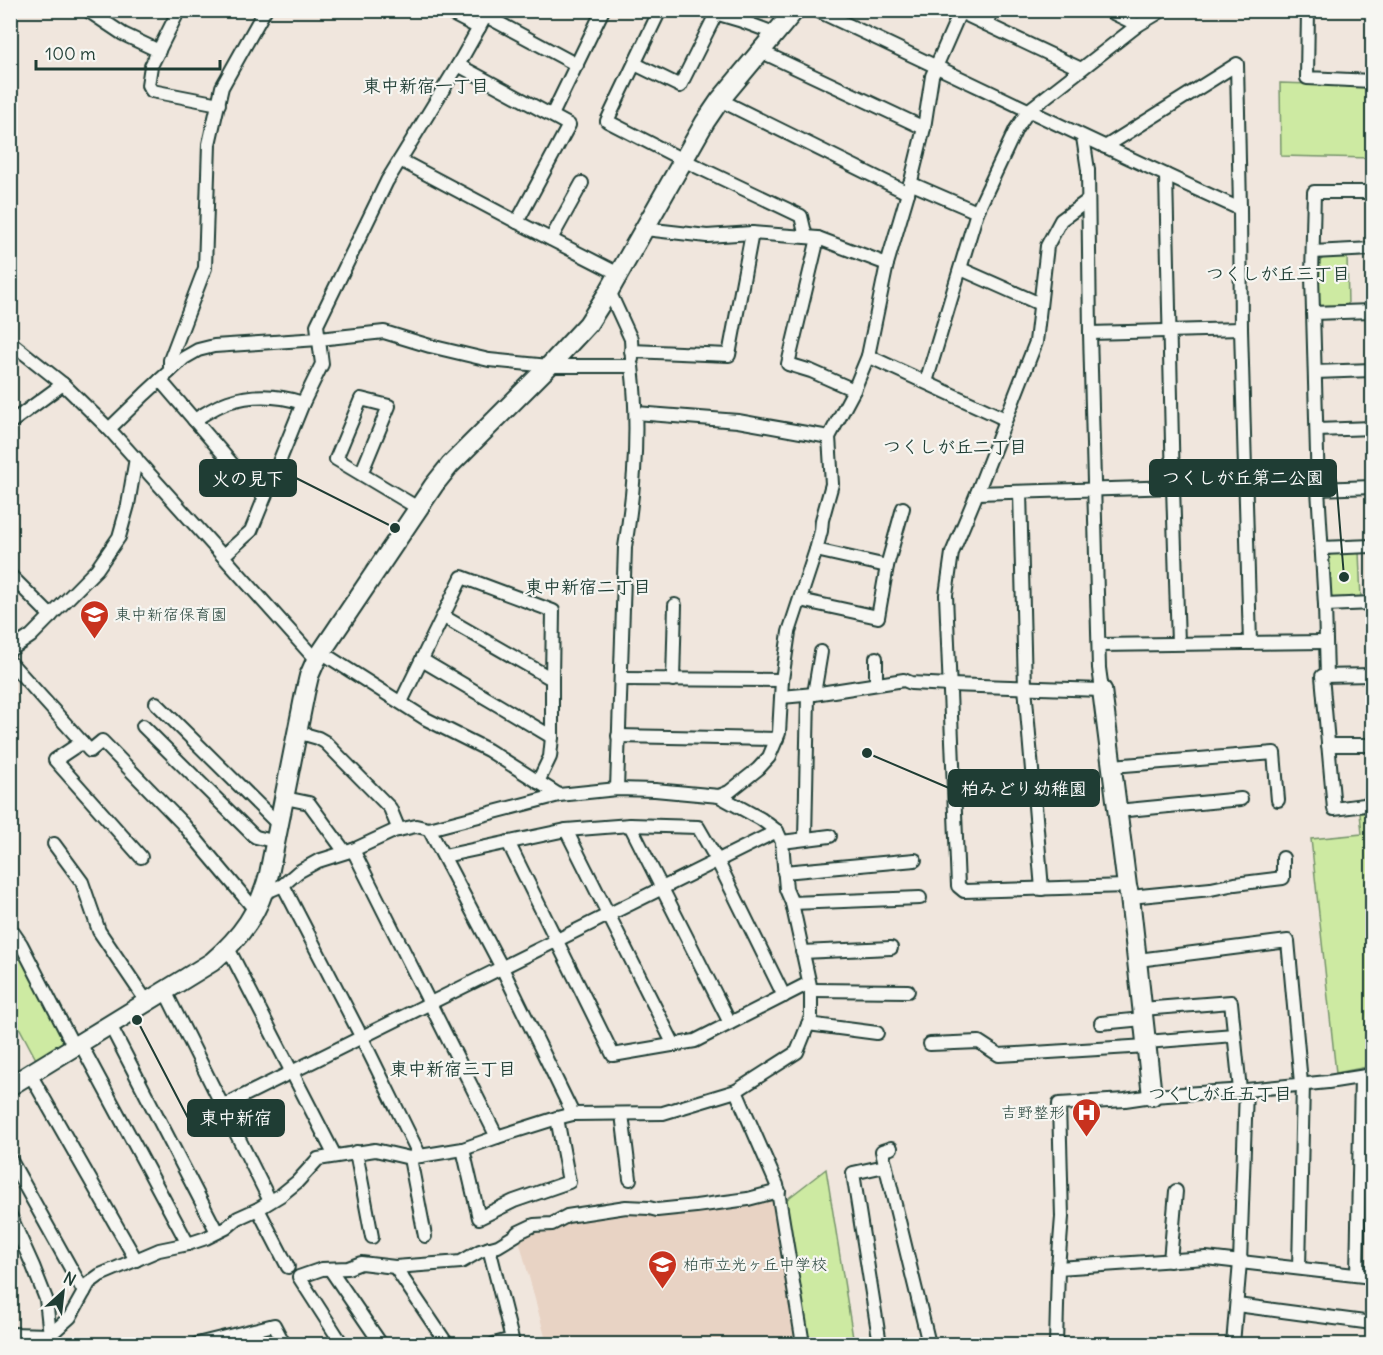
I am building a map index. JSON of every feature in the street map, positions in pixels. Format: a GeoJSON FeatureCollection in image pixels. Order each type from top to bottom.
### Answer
{"type":"FeatureCollection","features":[{"type":"Feature","properties":{"kind":"street"},"geometry":{"type":"LineString","coordinates":[[87,10],[123,34],[159,51]]}},
{"type":"Feature","properties":{"kind":"street"},"geometry":{"type":"LineString","coordinates":[[179,10],[152,66],[148,86],[152,91],[219,104]]}},
{"type":"Feature","properties":{"kind":"street"},"geometry":{"type":"LineString","coordinates":[[170,371],[170,360],[205,268],[209,144],[222,87],[264,10]]}},
{"type":"Feature","properties":{"kind":"street"},"geometry":{"type":"LineString","coordinates":[[444,10],[479,28]]}},
{"type":"Feature","properties":{"kind":"street"},"geometry":{"type":"LineString","coordinates":[[552,115],[603,10]]}},
{"type":"Feature","properties":{"kind":"street"},"geometry":{"type":"LineString","coordinates":[[660,10],[607,122],[801,216],[812,238],[788,364],[811,371],[854,390]]}},
{"type":"Feature","properties":{"kind":"street"},"geometry":{"type":"LineString","coordinates":[[10,1086],[212,962],[245,929],[264,893],[278,834],[305,693],[309,676],[319,656],[418,508],[450,465],[588,324],[720,100],[795,10]]}},
{"type":"Feature","properties":{"kind":"street"},"geometry":{"type":"LineString","coordinates":[[816,10],[1240,209]]}},
{"type":"Feature","properties":{"kind":"street"},"geometry":{"type":"LineString","coordinates":[[986,24],[992,10]]}},
{"type":"Feature","properties":{"kind":"street"},"geometry":{"type":"LineString","coordinates":[[1107,10],[1138,25]]}},
{"type":"Feature","properties":{"kind":"street"},"geometry":{"type":"LineString","coordinates":[[1135,10],[1138,25]]}},
{"type":"Feature","properties":{"kind":"street"},"geometry":{"type":"LineString","coordinates":[[926,382],[977,212],[1016,129],[1029,110],[1138,25],[1163,10]]}},
{"type":"Feature","properties":{"kind":"street"},"geometry":{"type":"LineString","coordinates":[[1308,10],[1307,78],[1372,81]]}},
{"type":"Feature","properties":{"kind":"street"},"geometry":{"type":"LineString","coordinates":[[719,796],[729,792],[758,769],[769,757],[779,733],[782,680],[789,632],[816,550],[832,484],[829,437],[854,390],[868,356],[886,264],[924,128],[932,76],[958,11],[1081,69]]}},
{"type":"Feature","properties":{"kind":"street"},"geometry":{"type":"LineString","coordinates":[[635,63],[680,86],[711,12],[774,33]]}},
{"type":"Feature","properties":{"kind":"street"},"geometry":{"type":"LineString","coordinates":[[223,556],[251,531],[303,403],[322,364],[317,325],[387,181],[487,13],[577,65]]}},
{"type":"Feature","properties":{"kind":"street"},"geometry":{"type":"LineString","coordinates":[[760,51],[924,128]]}},
{"type":"Feature","properties":{"kind":"street"},"geometry":{"type":"LineString","coordinates":[[1104,147],[1237,64],[1241,329],[1250,643]]}},
{"type":"Feature","properties":{"kind":"street"},"geometry":{"type":"LineString","coordinates":[[458,65],[569,125],[517,222]]}},
{"type":"Feature","properties":{"kind":"street"},"geometry":{"type":"LineString","coordinates":[[720,100],[909,188],[977,212]]}},
{"type":"Feature","properties":{"kind":"street"},"geometry":{"type":"LineString","coordinates":[[1083,137],[1088,170],[1090,333],[1102,690],[1138,960],[1152,1096]]}},
{"type":"Feature","properties":{"kind":"street"},"geometry":{"type":"LineString","coordinates":[[400,160],[619,274]]}},
{"type":"Feature","properties":{"kind":"street"},"geometry":{"type":"LineString","coordinates":[[1166,175],[1178,643]]}},
{"type":"Feature","properties":{"kind":"street"},"geometry":{"type":"LineString","coordinates":[[551,240],[582,183]]}},
{"type":"Feature","properties":{"kind":"street"},"geometry":{"type":"LineString","coordinates":[[1327,676],[1313,313],[1314,192],[1372,192]]}},
{"type":"Feature","properties":{"kind":"street"},"geometry":{"type":"LineString","coordinates":[[1087,201],[1061,220],[1047,246],[1036,342],[952,553],[946,595],[958,886],[964,891],[1042,889],[1129,892],[1211,889],[1283,878],[1283,858]]}},
{"type":"Feature","properties":{"kind":"street"},"geometry":{"type":"LineString","coordinates":[[645,229],[707,236],[752,233],[812,238],[886,264]]}},
{"type":"Feature","properties":{"kind":"street"},"geometry":{"type":"LineString","coordinates":[[631,351],[729,356],[752,233]]}},
{"type":"Feature","properties":{"kind":"street"},"geometry":{"type":"LineString","coordinates":[[1313,252],[1372,249]]}},
{"type":"Feature","properties":{"kind":"street"},"geometry":{"type":"LineString","coordinates":[[961,269],[1040,304]]}},
{"type":"Feature","properties":{"kind":"street"},"geometry":{"type":"LineString","coordinates":[[609,291],[631,339],[636,399],[631,508],[625,547],[617,789]]}},
{"type":"Feature","properties":{"kind":"street"},"geometry":{"type":"LineString","coordinates":[[1313,313],[1372,311]]}},
{"type":"Feature","properties":{"kind":"street"},"geometry":{"type":"LineString","coordinates":[[1090,333],[1241,329]]}},
{"type":"Feature","properties":{"kind":"street"},"geometry":{"type":"LineString","coordinates":[[109,429],[184,358],[214,345],[319,339],[384,332],[489,360],[549,366],[632,366]]}},
{"type":"Feature","properties":{"kind":"street"},"geometry":{"type":"LineString","coordinates":[[10,342],[63,384],[109,429],[223,556],[319,656],[426,718],[488,750],[560,795]]}},
{"type":"Feature","properties":{"kind":"street"},"geometry":{"type":"LineString","coordinates":[[868,356],[1005,419]]}},
{"type":"Feature","properties":{"kind":"street"},"geometry":{"type":"LineString","coordinates":[[1315,372],[1372,370]]}},
{"type":"Feature","properties":{"kind":"street"},"geometry":{"type":"LineString","coordinates":[[160,380],[251,486],[265,496]]}},
{"type":"Feature","properties":{"kind":"street"},"geometry":{"type":"LineString","coordinates":[[10,423],[63,384]]}},
{"type":"Feature","properties":{"kind":"street"},"geometry":{"type":"LineString","coordinates":[[194,420],[228,402],[254,397],[281,397],[303,403]]}},
{"type":"Feature","properties":{"kind":"street"},"geometry":{"type":"LineString","coordinates":[[361,474],[389,406],[361,399],[336,459],[361,474],[418,508]]}},
{"type":"Feature","properties":{"kind":"street"},"geometry":{"type":"LineString","coordinates":[[636,413],[738,421],[829,437]]}},
{"type":"Feature","properties":{"kind":"street"},"geometry":{"type":"LineString","coordinates":[[1317,430],[1372,428]]}},
{"type":"Feature","properties":{"kind":"street"},"geometry":{"type":"LineString","coordinates":[[10,650],[31,636],[97,569],[119,537],[128,505],[136,459]]}},
{"type":"Feature","properties":{"kind":"street"},"geometry":{"type":"LineString","coordinates":[[977,493],[1246,484]]}},
{"type":"Feature","properties":{"kind":"street"},"geometry":{"type":"LineString","coordinates":[[1318,489],[1372,487]]}},
{"type":"Feature","properties":{"kind":"street"},"geometry":{"type":"LineString","coordinates":[[1020,492],[1025,687],[1042,889]]}},
{"type":"Feature","properties":{"kind":"street"},"geometry":{"type":"LineString","coordinates":[[800,600],[878,617],[887,566],[903,508]]}},
{"type":"Feature","properties":{"kind":"street"},"geometry":{"type":"LineString","coordinates":[[1322,548],[1372,546]]}},
{"type":"Feature","properties":{"kind":"street"},"geometry":{"type":"LineString","coordinates":[[816,550],[887,566]]}},
{"type":"Feature","properties":{"kind":"street"},"geometry":{"type":"LineString","coordinates":[[10,575],[51,616]]}},
{"type":"Feature","properties":{"kind":"street"},"geometry":{"type":"LineString","coordinates":[[401,702],[462,577],[553,611],[552,737],[550,757],[538,782]]}},
{"type":"Feature","properties":{"kind":"street"},"geometry":{"type":"LineString","coordinates":[[1325,605],[1372,603]]}},
{"type":"Feature","properties":{"kind":"street"},"geometry":{"type":"LineString","coordinates":[[673,680],[675,605]]}},
{"type":"Feature","properties":{"kind":"street"},"geometry":{"type":"LineString","coordinates":[[444,617],[552,679]]}},
{"type":"Feature","properties":{"kind":"street"},"geometry":{"type":"LineString","coordinates":[[1099,645],[1326,642]]}},
{"type":"Feature","properties":{"kind":"street"},"geometry":{"type":"LineString","coordinates":[[805,839],[811,694],[821,652]]}},
{"type":"Feature","properties":{"kind":"street"},"geometry":{"type":"LineString","coordinates":[[876,658],[876,684]]}},
{"type":"Feature","properties":{"kind":"street"},"geometry":{"type":"LineString","coordinates":[[422,660],[552,737]]}},
{"type":"Feature","properties":{"kind":"street"},"geometry":{"type":"LineString","coordinates":[[10,662],[90,751],[102,741],[183,824],[256,911]]}},
{"type":"Feature","properties":{"kind":"street"},"geometry":{"type":"LineString","coordinates":[[1372,675],[1322,676],[1334,809],[1372,804]]}},
{"type":"Feature","properties":{"kind":"street"},"geometry":{"type":"LineString","coordinates":[[621,679],[782,680]]}},
{"type":"Feature","properties":{"kind":"street"},"geometry":{"type":"LineString","coordinates":[[782,697],[904,680],[911,683],[950,685],[1102,690]]}},
{"type":"Feature","properties":{"kind":"street"},"geometry":{"type":"LineString","coordinates":[[156,703],[278,834]]}},
{"type":"Feature","properties":{"kind":"street"},"geometry":{"type":"LineString","coordinates":[[143,726],[253,835],[256,837],[278,834]]}},
{"type":"Feature","properties":{"kind":"street"},"geometry":{"type":"LineString","coordinates":[[297,732],[325,742],[390,808],[399,830]]}},
{"type":"Feature","properties":{"kind":"street"},"geometry":{"type":"LineString","coordinates":[[618,736],[777,739]]}},
{"type":"Feature","properties":{"kind":"street"},"geometry":{"type":"LineString","coordinates":[[82,742],[55,760],[141,857]]}},
{"type":"Feature","properties":{"kind":"street"},"geometry":{"type":"LineString","coordinates":[[1328,745],[1372,745]]}},
{"type":"Feature","properties":{"kind":"street"},"geometry":{"type":"LineString","coordinates":[[1112,766],[1274,753],[1278,800]]}},
{"type":"Feature","properties":{"kind":"street"},"geometry":{"type":"LineString","coordinates":[[51,1340],[70,1317],[89,1283],[100,1275],[159,1250],[188,1244],[226,1228],[238,1218],[280,1195],[297,1182],[318,1160],[375,1150],[415,1157],[463,1149],[573,1114],[663,1113],[736,1091],[797,1052],[811,1017],[810,986],[792,903],[786,889],[780,836],[761,819],[719,796],[617,789],[560,795],[429,829],[416,826],[399,830],[318,861],[298,872],[283,885],[264,893]]}},
{"type":"Feature","properties":{"kind":"street"},"geometry":{"type":"LineString","coordinates":[[285,798],[309,804],[349,851],[498,1137]]}},
{"type":"Feature","properties":{"kind":"street"},"geometry":{"type":"LineString","coordinates":[[1118,811],[1241,799]]}},
{"type":"Feature","properties":{"kind":"street"},"geometry":{"type":"LineString","coordinates":[[444,856],[566,830],[630,825],[698,827],[717,860],[784,996]]}},
{"type":"Feature","properties":{"kind":"street"},"geometry":{"type":"LineString","coordinates":[[630,825],[730,1023]]}},
{"type":"Feature","properties":{"kind":"street"},"geometry":{"type":"LineString","coordinates":[[429,829],[502,968],[573,1114]]}},
{"type":"Feature","properties":{"kind":"street"},"geometry":{"type":"LineString","coordinates":[[566,830],[674,1045]]}},
{"type":"Feature","properties":{"kind":"street"},"geometry":{"type":"LineString","coordinates":[[223,1106],[717,860],[780,836],[805,839],[830,836]]}},
{"type":"Feature","properties":{"kind":"street"},"geometry":{"type":"LineString","coordinates":[[508,842],[613,1055],[695,1041],[784,996],[810,986],[908,991]]}},
{"type":"Feature","properties":{"kind":"street"},"geometry":{"type":"LineString","coordinates":[[54,844],[82,882],[99,931],[147,1002]]}},
{"type":"Feature","properties":{"kind":"street"},"geometry":{"type":"LineString","coordinates":[[784,872],[915,860]]}},
{"type":"Feature","properties":{"kind":"street"},"geometry":{"type":"LineString","coordinates":[[283,885],[362,1038],[415,1157],[425,1236]]}},
{"type":"Feature","properties":{"kind":"street"},"geometry":{"type":"LineString","coordinates":[[792,903],[920,898]]}},
{"type":"Feature","properties":{"kind":"street"},"geometry":{"type":"LineString","coordinates":[[10,928],[188,1244]]}},
{"type":"Feature","properties":{"kind":"street"},"geometry":{"type":"LineString","coordinates":[[1138,960],[1288,941],[1302,1083],[1299,1268]]}},
{"type":"Feature","properties":{"kind":"street"},"geometry":{"type":"LineString","coordinates":[[228,948],[335,1156]]}},
{"type":"Feature","properties":{"kind":"street"},"geometry":{"type":"LineString","coordinates":[[802,952],[891,948]]}},
{"type":"Feature","properties":{"kind":"street"},"geometry":{"type":"LineString","coordinates":[[165,991],[270,1201]]}},
{"type":"Feature","properties":{"kind":"street"},"geometry":{"type":"LineString","coordinates":[[1101,1023],[1143,1014],[1232,1002],[1234,1035],[1243,1090],[1240,1262],[1233,1344]]}},
{"type":"Feature","properties":{"kind":"street"},"geometry":{"type":"LineString","coordinates":[[808,1024],[877,1033]]}},
{"type":"Feature","properties":{"kind":"street"},"geometry":{"type":"LineString","coordinates":[[110,1025],[217,1232]]}},
{"type":"Feature","properties":{"kind":"street"},"geometry":{"type":"LineString","coordinates":[[930,1044],[979,1042],[999,1055],[1234,1035]]}},
{"type":"Feature","properties":{"kind":"street"},"geometry":{"type":"LineString","coordinates":[[30,1074],[136,1260]]}},
{"type":"Feature","properties":{"kind":"street"},"geometry":{"type":"LineString","coordinates":[[1056,1344],[1062,1217],[1059,1104],[1243,1090],[1367,1076],[1358,1275]]}},
{"type":"Feature","properties":{"kind":"street"},"geometry":{"type":"LineString","coordinates":[[736,1091],[779,1191],[803,1344]]}},
{"type":"Feature","properties":{"kind":"street"},"geometry":{"type":"LineString","coordinates":[[622,1114],[630,1179]]}},
{"type":"Feature","properties":{"kind":"street"},"geometry":{"type":"LineString","coordinates":[[463,1149],[479,1218],[514,1201],[569,1182],[557,1118]]}},
{"type":"Feature","properties":{"kind":"street"},"geometry":{"type":"LineString","coordinates":[[891,1148],[882,1151],[925,1344]]}},
{"type":"Feature","properties":{"kind":"street"},"geometry":{"type":"LineString","coordinates":[[356,1152],[372,1237]]}},
{"type":"Feature","properties":{"kind":"street"},"geometry":{"type":"LineString","coordinates":[[10,1159],[84,1292]]}},
{"type":"Feature","properties":{"kind":"street"},"geometry":{"type":"LineString","coordinates":[[880,1344],[853,1173],[885,1166]]}},
{"type":"Feature","properties":{"kind":"street"},"geometry":{"type":"LineString","coordinates":[[342,1344],[299,1277],[322,1269],[348,1268],[361,1263],[395,1267],[461,1262],[498,1246],[534,1225],[552,1224],[567,1216],[626,1207],[657,1210],[696,1206],[748,1199],[779,1191]]}},
{"type":"Feature","properties":{"kind":"street"},"geometry":{"type":"LineString","coordinates":[[1170,1261],[1176,1191]]}},
{"type":"Feature","properties":{"kind":"street"},"geometry":{"type":"LineString","coordinates":[[258,1209],[288,1268]]}},
{"type":"Feature","properties":{"kind":"street"},"geometry":{"type":"LineString","coordinates":[[10,1215],[14,1230],[46,1299],[51,1340]]}},
{"type":"Feature","properties":{"kind":"street"},"geometry":{"type":"LineString","coordinates":[[489,1248],[512,1339],[494,1344]]}},
{"type":"Feature","properties":{"kind":"street"},"geometry":{"type":"LineString","coordinates":[[1058,1268],[1206,1258],[1372,1277]]}},
{"type":"Feature","properties":{"kind":"street"},"geometry":{"type":"LineString","coordinates":[[395,1267],[447,1344]]}},
{"type":"Feature","properties":{"kind":"street"},"geometry":{"type":"LineString","coordinates":[[330,1269],[381,1344]]}},
{"type":"Feature","properties":{"kind":"street"},"geometry":{"type":"LineString","coordinates":[[1237,1305],[1372,1323]]}},
{"type":"Feature","properties":{"kind":"street"},"geometry":{"type":"LineString","coordinates":[[197,1344],[238,1339],[274,1325],[284,1344]]}},
{"type":"Feature","properties":{"kind":"street"},"geometry":{"type":"LineString","coordinates":[[10,1334],[51,1340]]}},
{"type":"Feature","properties":{"kind":"shaded area","name":"柏市立光ヶ丘中学校"},"geometry":{"type":"Polygon","coordinates":[[[775,1199],[799,1344],[547,1344],[518,1236],[569,1219],[628,1210],[676,1214],[775,1199]]]}},
{"type":"Feature","properties":{"kind":"green space"},"geometry":{"type":"Polygon","coordinates":[[[1280,83],[1372,86],[1372,158],[1281,156],[1280,83]]]}},
{"type":"Feature","properties":{"kind":"green space"},"geometry":{"type":"Polygon","coordinates":[[[1347,256],[1348,306],[1323,307],[1318,303],[1320,261],[1324,257],[1347,256]]]}},
{"type":"Feature","properties":{"kind":"green space"},"geometry":{"type":"Polygon","coordinates":[[[1359,552],[1361,599],[1334,601],[1329,597],[1328,557],[1332,553],[1359,552]]]}},
{"type":"Feature","properties":{"kind":"green space"},"geometry":{"type":"Polygon","coordinates":[[[1372,812],[1372,1066],[1336,1073],[1311,839],[1362,834],[1360,813],[1372,812]]]}},
{"type":"Feature","properties":{"kind":"green space"},"geometry":{"type":"Polygon","coordinates":[[[10,935],[65,1042],[37,1061],[11,1012],[10,935]]]}},
{"type":"Feature","properties":{"kind":"green space"},"geometry":{"type":"Polygon","coordinates":[[[826,1169],[854,1344],[808,1344],[786,1200],[826,1169]]]}},
{"type":"Feature","properties":{"kind":"place","name":"火の見下"},"geometry":{"type":"Point","coordinates":[395,528]}},
{"type":"Feature","properties":{"kind":"place","name":"つくしが丘第二公園"},"geometry":{"type":"Point","coordinates":[1344,577]}},
{"type":"Feature","properties":{"kind":"place","name":"東中新宿保育園"},"geometry":{"type":"Point","coordinates":[94,640]}},
{"type":"Feature","properties":{"kind":"place","name":"柏みどり幼稚園"},"geometry":{"type":"Point","coordinates":[867,753]}},
{"type":"Feature","properties":{"kind":"place","name":"東中新宿"},"geometry":{"type":"Point","coordinates":[137,1020]}},
{"type":"Feature","properties":{"kind":"place","name":"吉野整形"},"geometry":{"type":"Point","coordinates":[1086,1138]}},
{"type":"Feature","properties":{"kind":"place","name":"柏市立光ヶ丘中学校"},"geometry":{"type":"Point","coordinates":[662,1290]}},
{"type":"Feature","properties":{"kind":"district","name":"東中新宿一丁目"},"geometry":{"type":"Point","coordinates":[426,85]}},
{"type":"Feature","properties":{"kind":"district","name":"つくしが丘三丁目"},"geometry":{"type":"Point","coordinates":[1278,273]}},
{"type":"Feature","properties":{"kind":"district","name":"つくしが丘二丁目"},"geometry":{"type":"Point","coordinates":[955,446]}},
{"type":"Feature","properties":{"kind":"district","name":"東中新宿二丁目"},"geometry":{"type":"Point","coordinates":[588,586]}},
{"type":"Feature","properties":{"kind":"district","name":"東中新宿三丁目"},"geometry":{"type":"Point","coordinates":[453,1068]}},
{"type":"Feature","properties":{"kind":"district","name":"つくしが丘五丁目"},"geometry":{"type":"Point","coordinates":[1220,1093]}}]}
